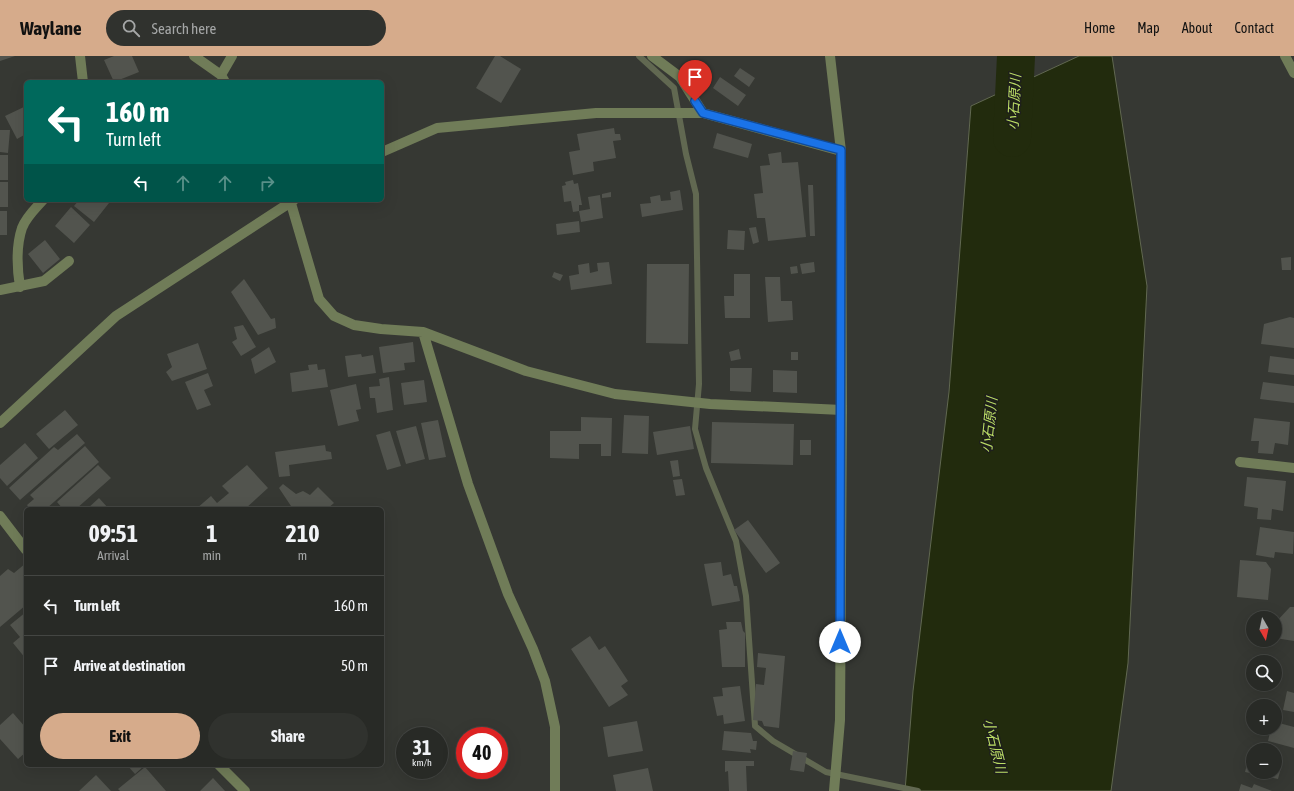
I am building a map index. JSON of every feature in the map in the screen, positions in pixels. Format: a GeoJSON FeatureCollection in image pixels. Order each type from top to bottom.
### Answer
{"type":"FeatureCollection","features":[{"type":"Feature","properties":{"kind":"street"},"geometry":{"type":"LineString","coordinates":[[80,56],[83,80]]}},
{"type":"Feature","properties":{"kind":"street"},"geometry":{"type":"LineString","coordinates":[[194,56],[223,78],[232,56]]}},
{"type":"Feature","properties":{"kind":"street"},"geometry":{"type":"LineString","coordinates":[[652,56],[680,77],[703,113]]}},
{"type":"Feature","properties":{"kind":"street"},"geometry":{"type":"LineString","coordinates":[[830,56],[841,150],[842,410],[840,720],[834,791]]}},
{"type":"Feature","properties":{"kind":"street"},"geometry":{"type":"LineString","coordinates":[[1285,56],[1294,73]]}},
{"type":"Feature","properties":{"kind":"street"},"geometry":{"type":"LineString","coordinates":[[384,151],[437,128],[596,113],[703,113],[841,150]]}},
{"type":"Feature","properties":{"kind":"street"},"geometry":{"type":"LineString","coordinates":[[20,287],[18,253],[23,227],[33,210],[41,202]]}},
{"type":"Feature","properties":{"kind":"street"},"geometry":{"type":"LineString","coordinates":[[0,423],[116,316],[288,202]]}},
{"type":"Feature","properties":{"kind":"street"},"geometry":{"type":"LineString","coordinates":[[292,202],[319,299],[334,316],[354,325],[423,332],[526,372],[615,394],[710,404],[842,410]]}},
{"type":"Feature","properties":{"kind":"street"},"geometry":{"type":"LineString","coordinates":[[0,290],[44,281],[69,261]]}},
{"type":"Feature","properties":{"kind":"street"},"geometry":{"type":"LineString","coordinates":[[423,332],[468,484],[508,594],[533,649],[545,681],[555,728],[556,791]]}},
{"type":"Feature","properties":{"kind":"street"},"geometry":{"type":"LineString","coordinates":[[1240,462],[1294,468]]}},
{"type":"Feature","properties":{"kind":"street"},"geometry":{"type":"LineString","coordinates":[[0,516],[24,547]]}},
{"type":"Feature","properties":{"kind":"street"},"geometry":{"type":"LineString","coordinates":[[221,767],[245,791]]}},
{"type":"Feature","properties":{"kind":"water"},"geometry":{"type":"Polygon","coordinates":[[[1079,56],[1112,56],[1147,286],[1128,663],[1111,791],[905,791],[913,691],[949,392],[971,106],[1079,56]]]}},
{"type":"Feature","properties":{"kind":"building"},"geometry":{"type":"Polygon","coordinates":[[[0,56],[15,56],[0,61],[0,56]]]}},
{"type":"Feature","properties":{"kind":"building"},"geometry":{"type":"Polygon","coordinates":[[[114,56],[132,56],[139,72],[119,80],[113,80],[104,60],[114,56]]]}},
{"type":"Feature","properties":{"kind":"building"},"geometry":{"type":"Polygon","coordinates":[[[495,56],[500,56],[521,69],[501,103],[476,88],[495,56]]]}},
{"type":"Feature","properties":{"kind":"building"},"geometry":{"type":"Polygon","coordinates":[[[740,68],[755,78],[749,87],[734,76],[740,68]]]}},
{"type":"Feature","properties":{"kind":"building"},"geometry":{"type":"Polygon","coordinates":[[[720,77],[746,95],[738,106],[713,88],[720,77]]]}},
{"type":"Feature","properties":{"kind":"building"},"geometry":{"type":"Polygon","coordinates":[[[24,107],[24,135],[17,139],[5,116],[24,107]]]}},
{"type":"Feature","properties":{"kind":"building"},"geometry":{"type":"Polygon","coordinates":[[[614,128],[615,134],[620,134],[621,140],[613,141],[616,158],[593,162],[594,171],[573,175],[569,152],[580,150],[577,134],[614,128]]]}},
{"type":"Feature","properties":{"kind":"building"},"geometry":{"type":"Polygon","coordinates":[[[0,130],[10,130],[8,153],[0,152],[0,130]]]}},
{"type":"Feature","properties":{"kind":"building"},"geometry":{"type":"Polygon","coordinates":[[[717,133],[752,144],[748,158],[713,148],[717,133]]]}},
{"type":"Feature","properties":{"kind":"building"},"geometry":{"type":"Polygon","coordinates":[[[781,152],[782,163],[798,162],[806,237],[768,241],[765,218],[757,218],[754,194],[763,193],[760,166],[770,165],[768,154],[781,152]]]}},
{"type":"Feature","properties":{"kind":"building"},"geometry":{"type":"Polygon","coordinates":[[[0,155],[8,155],[8,180],[0,180],[0,155]]]}},
{"type":"Feature","properties":{"kind":"building"},"geometry":{"type":"Polygon","coordinates":[[[573,180],[574,184],[578,183],[582,205],[579,205],[579,211],[573,212],[571,201],[564,202],[562,186],[566,185],[565,182],[573,180]]]}},
{"type":"Feature","properties":{"kind":"building"},"geometry":{"type":"Polygon","coordinates":[[[0,182],[8,182],[8,207],[0,207],[0,182]]]}},
{"type":"Feature","properties":{"kind":"building"},"geometry":{"type":"Polygon","coordinates":[[[808,185],[813,185],[815,236],[810,236],[808,185]]]}},
{"type":"Feature","properties":{"kind":"building"},"geometry":{"type":"Polygon","coordinates":[[[680,190],[683,210],[642,217],[640,204],[651,203],[650,197],[660,195],[661,201],[671,200],[670,192],[680,190]]]}},
{"type":"Feature","properties":{"kind":"building"},"geometry":{"type":"Polygon","coordinates":[[[611,192],[611,197],[602,198],[602,194],[611,192]]]}},
{"type":"Feature","properties":{"kind":"building"},"geometry":{"type":"Polygon","coordinates":[[[600,195],[603,218],[581,222],[579,211],[590,209],[588,197],[600,195]]]}},
{"type":"Feature","properties":{"kind":"building"},"geometry":{"type":"Polygon","coordinates":[[[77,202],[109,203],[94,222],[74,206],[77,202]]]}},
{"type":"Feature","properties":{"kind":"building"},"geometry":{"type":"Polygon","coordinates":[[[71,207],[90,225],[74,243],[55,226],[71,207]]]}},
{"type":"Feature","properties":{"kind":"building"},"geometry":{"type":"Polygon","coordinates":[[[0,211],[7,211],[7,235],[0,235],[0,211]]]}},
{"type":"Feature","properties":{"kind":"building"},"geometry":{"type":"Polygon","coordinates":[[[579,221],[580,232],[557,235],[556,224],[579,221]]]}},
{"type":"Feature","properties":{"kind":"building"},"geometry":{"type":"Polygon","coordinates":[[[756,227],[759,242],[753,244],[749,228],[756,227]]]}},
{"type":"Feature","properties":{"kind":"building"},"geometry":{"type":"Polygon","coordinates":[[[728,230],[745,231],[744,250],[727,249],[728,230]]]}},
{"type":"Feature","properties":{"kind":"building"},"geometry":{"type":"Polygon","coordinates":[[[45,240],[60,259],[43,273],[28,254],[45,240]]]}},
{"type":"Feature","properties":{"kind":"building"},"geometry":{"type":"Polygon","coordinates":[[[1291,257],[1291,270],[1282,270],[1281,258],[1291,257]]]}},
{"type":"Feature","properties":{"kind":"building"},"geometry":{"type":"Polygon","coordinates":[[[609,262],[612,284],[571,290],[569,276],[579,274],[578,265],[589,263],[590,273],[598,271],[597,263],[609,262]]]}},
{"type":"Feature","properties":{"kind":"building"},"geometry":{"type":"Polygon","coordinates":[[[814,262],[815,272],[802,274],[800,264],[814,262]]]}},
{"type":"Feature","properties":{"kind":"building"},"geometry":{"type":"Polygon","coordinates":[[[647,264],[689,264],[688,344],[646,343],[647,264]]]}},
{"type":"Feature","properties":{"kind":"building"},"geometry":{"type":"Polygon","coordinates":[[[797,266],[798,273],[791,274],[790,267],[797,266]]]}},
{"type":"Feature","properties":{"kind":"building"},"geometry":{"type":"Polygon","coordinates":[[[554,272],[563,275],[560,281],[552,277],[554,272]]]}},
{"type":"Feature","properties":{"kind":"building"},"geometry":{"type":"Polygon","coordinates":[[[734,274],[750,274],[750,318],[725,318],[724,296],[734,296],[734,274]]]}},
{"type":"Feature","properties":{"kind":"building"},"geometry":{"type":"Polygon","coordinates":[[[765,277],[780,277],[781,301],[792,301],[793,320],[768,322],[765,277]]]}},
{"type":"Feature","properties":{"kind":"building"},"geometry":{"type":"Polygon","coordinates":[[[244,279],[271,319],[275,318],[276,328],[258,335],[231,292],[244,279]]]}},
{"type":"Feature","properties":{"kind":"building"},"geometry":{"type":"Polygon","coordinates":[[[1290,317],[1294,318],[1294,348],[1261,344],[1264,324],[1290,317]]]}},
{"type":"Feature","properties":{"kind":"building"},"geometry":{"type":"Polygon","coordinates":[[[243,325],[256,347],[241,356],[232,342],[237,339],[234,327],[243,325]]]}},
{"type":"Feature","properties":{"kind":"building"},"geometry":{"type":"Polygon","coordinates":[[[413,342],[415,362],[404,363],[405,370],[383,373],[379,347],[413,342]]]}},
{"type":"Feature","properties":{"kind":"building"},"geometry":{"type":"Polygon","coordinates":[[[198,343],[207,369],[172,381],[166,372],[172,367],[167,354],[198,343]]]}},
{"type":"Feature","properties":{"kind":"building"},"geometry":{"type":"Polygon","coordinates":[[[269,347],[276,362],[255,374],[251,359],[269,347]]]}},
{"type":"Feature","properties":{"kind":"building"},"geometry":{"type":"Polygon","coordinates":[[[739,349],[741,359],[731,361],[729,352],[739,349]]]}},
{"type":"Feature","properties":{"kind":"building"},"geometry":{"type":"Polygon","coordinates":[[[791,352],[798,352],[798,360],[791,360],[791,352]]]}},
{"type":"Feature","properties":{"kind":"building"},"geometry":{"type":"Polygon","coordinates":[[[361,354],[362,357],[373,355],[376,373],[348,377],[345,356],[361,354]]]}},
{"type":"Feature","properties":{"kind":"building"},"geometry":{"type":"Polygon","coordinates":[[[1270,356],[1294,359],[1294,375],[1268,372],[1270,356]]]}},
{"type":"Feature","properties":{"kind":"building"},"geometry":{"type":"Polygon","coordinates":[[[317,364],[318,370],[325,369],[328,387],[292,392],[290,373],[309,370],[308,365],[317,364]]]}},
{"type":"Feature","properties":{"kind":"building"},"geometry":{"type":"Polygon","coordinates":[[[730,368],[752,368],[751,392],[730,391],[730,368]]]}},
{"type":"Feature","properties":{"kind":"building"},"geometry":{"type":"Polygon","coordinates":[[[773,370],[797,371],[797,393],[773,392],[773,370]]]}},
{"type":"Feature","properties":{"kind":"building"},"geometry":{"type":"Polygon","coordinates":[[[208,373],[213,386],[204,390],[211,405],[197,410],[185,382],[208,373]]]}},
{"type":"Feature","properties":{"kind":"building"},"geometry":{"type":"Polygon","coordinates":[[[389,377],[393,410],[377,413],[375,398],[370,398],[369,387],[380,386],[379,379],[389,377]]]}},
{"type":"Feature","properties":{"kind":"building"},"geometry":{"type":"Polygon","coordinates":[[[424,380],[427,402],[404,405],[401,383],[424,380]]]}},
{"type":"Feature","properties":{"kind":"building"},"geometry":{"type":"Polygon","coordinates":[[[1263,382],[1294,386],[1294,403],[1260,399],[1263,382]]]}},
{"type":"Feature","properties":{"kind":"building"},"geometry":{"type":"Polygon","coordinates":[[[356,384],[361,409],[356,410],[359,421],[338,426],[330,390],[356,384]]]}},
{"type":"Feature","properties":{"kind":"building"},"geometry":{"type":"Polygon","coordinates":[[[65,410],[78,425],[49,449],[36,434],[65,410]]]}},
{"type":"Feature","properties":{"kind":"building"},"geometry":{"type":"Polygon","coordinates":[[[624,415],[649,416],[648,454],[622,453],[624,415]]]}},
{"type":"Feature","properties":{"kind":"building"},"geometry":{"type":"Polygon","coordinates":[[[581,417],[612,418],[611,456],[601,456],[601,444],[579,444],[579,459],[550,458],[550,431],[581,431],[581,417]]]}},
{"type":"Feature","properties":{"kind":"building"},"geometry":{"type":"Polygon","coordinates":[[[1254,418],[1290,422],[1288,445],[1275,443],[1273,454],[1258,453],[1259,441],[1251,441],[1254,418]]]}},
{"type":"Feature","properties":{"kind":"building"},"geometry":{"type":"Polygon","coordinates":[[[438,420],[446,457],[429,460],[421,423],[438,420]]]}},
{"type":"Feature","properties":{"kind":"building"},"geometry":{"type":"Polygon","coordinates":[[[712,422],[794,424],[793,465],[711,463],[712,422]]]}},
{"type":"Feature","properties":{"kind":"building"},"geometry":{"type":"Polygon","coordinates":[[[416,426],[425,459],[406,464],[396,431],[416,426]]]}},
{"type":"Feature","properties":{"kind":"building"},"geometry":{"type":"Polygon","coordinates":[[[690,426],[694,449],[657,455],[653,432],[690,426]]]}},
{"type":"Feature","properties":{"kind":"building"},"geometry":{"type":"Polygon","coordinates":[[[390,431],[401,466],[387,470],[376,435],[390,431]]]}},
{"type":"Feature","properties":{"kind":"building"},"geometry":{"type":"Polygon","coordinates":[[[77,434],[85,443],[20,500],[9,488],[54,447],[58,450],[77,434]]]}},
{"type":"Feature","properties":{"kind":"building"},"geometry":{"type":"Polygon","coordinates":[[[800,440],[811,440],[811,455],[800,455],[800,440]]]}},
{"type":"Feature","properties":{"kind":"building"},"geometry":{"type":"Polygon","coordinates":[[[25,443],[38,458],[7,486],[0,478],[0,465],[25,443]]]}},
{"type":"Feature","properties":{"kind":"building"},"geometry":{"type":"Polygon","coordinates":[[[325,445],[326,451],[331,452],[332,459],[289,465],[290,476],[279,477],[275,452],[325,445]]]}},
{"type":"Feature","properties":{"kind":"building"},"geometry":{"type":"Polygon","coordinates":[[[85,446],[99,462],[48,507],[28,507],[27,505],[34,499],[30,495],[85,446]]]}},
{"type":"Feature","properties":{"kind":"building"},"geometry":{"type":"Polygon","coordinates":[[[678,460],[680,476],[673,477],[670,461],[678,460]]]}},
{"type":"Feature","properties":{"kind":"building"},"geometry":{"type":"Polygon","coordinates":[[[98,465],[111,478],[78,507],[61,507],[57,502],[98,465]]]}},
{"type":"Feature","properties":{"kind":"building"},"geometry":{"type":"Polygon","coordinates":[[[247,465],[268,488],[247,507],[198,507],[211,496],[217,503],[229,493],[222,486],[247,465]]]}},
{"type":"Feature","properties":{"kind":"building"},"geometry":{"type":"Polygon","coordinates":[[[1247,477],[1286,481],[1283,511],[1272,509],[1271,520],[1257,519],[1258,508],[1244,506],[1247,477]]]}},
{"type":"Feature","properties":{"kind":"building"},"geometry":{"type":"Polygon","coordinates":[[[682,479],[685,495],[676,496],[673,480],[682,479]]]}},
{"type":"Feature","properties":{"kind":"building"},"geometry":{"type":"Polygon","coordinates":[[[283,484],[296,494],[303,491],[310,495],[318,487],[334,503],[329,507],[292,507],[279,488],[283,484]]]}},
{"type":"Feature","properties":{"kind":"building"},"geometry":{"type":"Polygon","coordinates":[[[99,498],[107,507],[89,507],[99,498]]]}},
{"type":"Feature","properties":{"kind":"building"},"geometry":{"type":"Polygon","coordinates":[[[748,520],[780,563],[766,573],[734,530],[748,520]]]}},
{"type":"Feature","properties":{"kind":"building"},"geometry":{"type":"Polygon","coordinates":[[[1260,527],[1294,532],[1293,554],[1275,552],[1274,558],[1256,555],[1260,527]]]}},
{"type":"Feature","properties":{"kind":"building"},"geometry":{"type":"Polygon","coordinates":[[[1240,560],[1266,562],[1271,569],[1268,600],[1237,597],[1240,560]]]}},
{"type":"Feature","properties":{"kind":"building"},"geometry":{"type":"Polygon","coordinates":[[[721,562],[723,576],[731,574],[734,586],[737,586],[740,601],[712,606],[704,564],[721,562]]]}},
{"type":"Feature","properties":{"kind":"building"},"geometry":{"type":"Polygon","coordinates":[[[24,565],[24,607],[0,627],[0,576],[8,569],[14,573],[24,565]]]}},
{"type":"Feature","properties":{"kind":"building"},"geometry":{"type":"Polygon","coordinates":[[[1290,607],[1294,607],[1294,641],[1282,639],[1282,616],[1290,607]]]}},
{"type":"Feature","properties":{"kind":"building"},"geometry":{"type":"Polygon","coordinates":[[[24,614],[24,657],[13,643],[20,637],[10,625],[24,614]]]}},
{"type":"Feature","properties":{"kind":"building"},"geometry":{"type":"Polygon","coordinates":[[[726,622],[741,622],[745,633],[745,667],[722,667],[719,630],[727,629],[726,622]]]}},
{"type":"Feature","properties":{"kind":"building"},"geometry":{"type":"Polygon","coordinates":[[[590,636],[599,650],[605,646],[628,681],[621,686],[628,695],[609,707],[571,649],[590,636]]]}},
{"type":"Feature","properties":{"kind":"building"},"geometry":{"type":"Polygon","coordinates":[[[758,653],[785,656],[779,728],[764,726],[762,721],[753,720],[756,684],[764,685],[766,668],[757,667],[758,653]]]}},
{"type":"Feature","properties":{"kind":"building"},"geometry":{"type":"Polygon","coordinates":[[[740,686],[745,721],[724,724],[723,715],[717,716],[713,697],[723,696],[722,688],[740,686]]]}},
{"type":"Feature","properties":{"kind":"building"},"geometry":{"type":"Polygon","coordinates":[[[1287,691],[1294,693],[1294,712],[1283,710],[1287,691]]]}},
{"type":"Feature","properties":{"kind":"building"},"geometry":{"type":"Polygon","coordinates":[[[13,713],[24,726],[24,754],[18,759],[0,739],[0,725],[13,713]]]}},
{"type":"Feature","properties":{"kind":"building"},"geometry":{"type":"Polygon","coordinates":[[[637,721],[643,751],[608,757],[603,727],[637,721]]]}},
{"type":"Feature","properties":{"kind":"building"},"geometry":{"type":"Polygon","coordinates":[[[1282,724],[1294,727],[1294,748],[1282,745],[1282,743],[1268,741],[1269,735],[1282,735],[1282,724]]]}},
{"type":"Feature","properties":{"kind":"building"},"geometry":{"type":"Polygon","coordinates":[[[724,731],[751,733],[753,741],[757,741],[756,750],[750,749],[751,753],[722,750],[724,731]]]}},
{"type":"Feature","properties":{"kind":"building"},"geometry":{"type":"Polygon","coordinates":[[[793,751],[807,753],[804,772],[790,770],[793,751]]]}},
{"type":"Feature","properties":{"kind":"building"},"geometry":{"type":"Polygon","coordinates":[[[725,761],[754,761],[754,766],[746,766],[747,791],[729,791],[728,771],[725,772],[725,761]]]}},
{"type":"Feature","properties":{"kind":"building"},"geometry":{"type":"Polygon","coordinates":[[[129,767],[143,767],[135,774],[129,767]]]}},
{"type":"Feature","properties":{"kind":"building"},"geometry":{"type":"Polygon","coordinates":[[[145,767],[166,791],[120,791],[118,789],[145,767]]]}},
{"type":"Feature","properties":{"kind":"building"},"geometry":{"type":"Polygon","coordinates":[[[648,768],[653,791],[616,791],[613,775],[648,768]]]}},
{"type":"Feature","properties":{"kind":"building"},"geometry":{"type":"Polygon","coordinates":[[[96,775],[111,791],[79,791],[96,775]]]}},
{"type":"Feature","properties":{"kind":"building"},"geometry":{"type":"Polygon","coordinates":[[[213,778],[225,791],[200,791],[213,778]]]}},
{"type":"Feature","properties":{"kind":"building"},"geometry":{"type":"Polygon","coordinates":[[[1241,784],[1252,788],[1254,784],[1272,791],[1239,791],[1241,784]]]}},
{"type":"Feature","properties":{"kind":"waterway"},"geometry":{"type":"LineString","coordinates":[[639,56],[674,88],[686,154],[696,194],[699,384],[695,429],[706,468],[736,541],[746,596],[755,726],[773,741],[826,772],[918,791]]}},
{"type":"Feature","properties":{"kind":"waterway","name":"小石原川"},"geometry":{"type":"LineString","coordinates":[[1012,138],[1016,56]]}},
{"type":"Feature","properties":{"kind":"route"},"geometry":{"type":"LineString","coordinates":[[695,101],[703,113],[841,150],[842,410],[840,642]]}}]}
